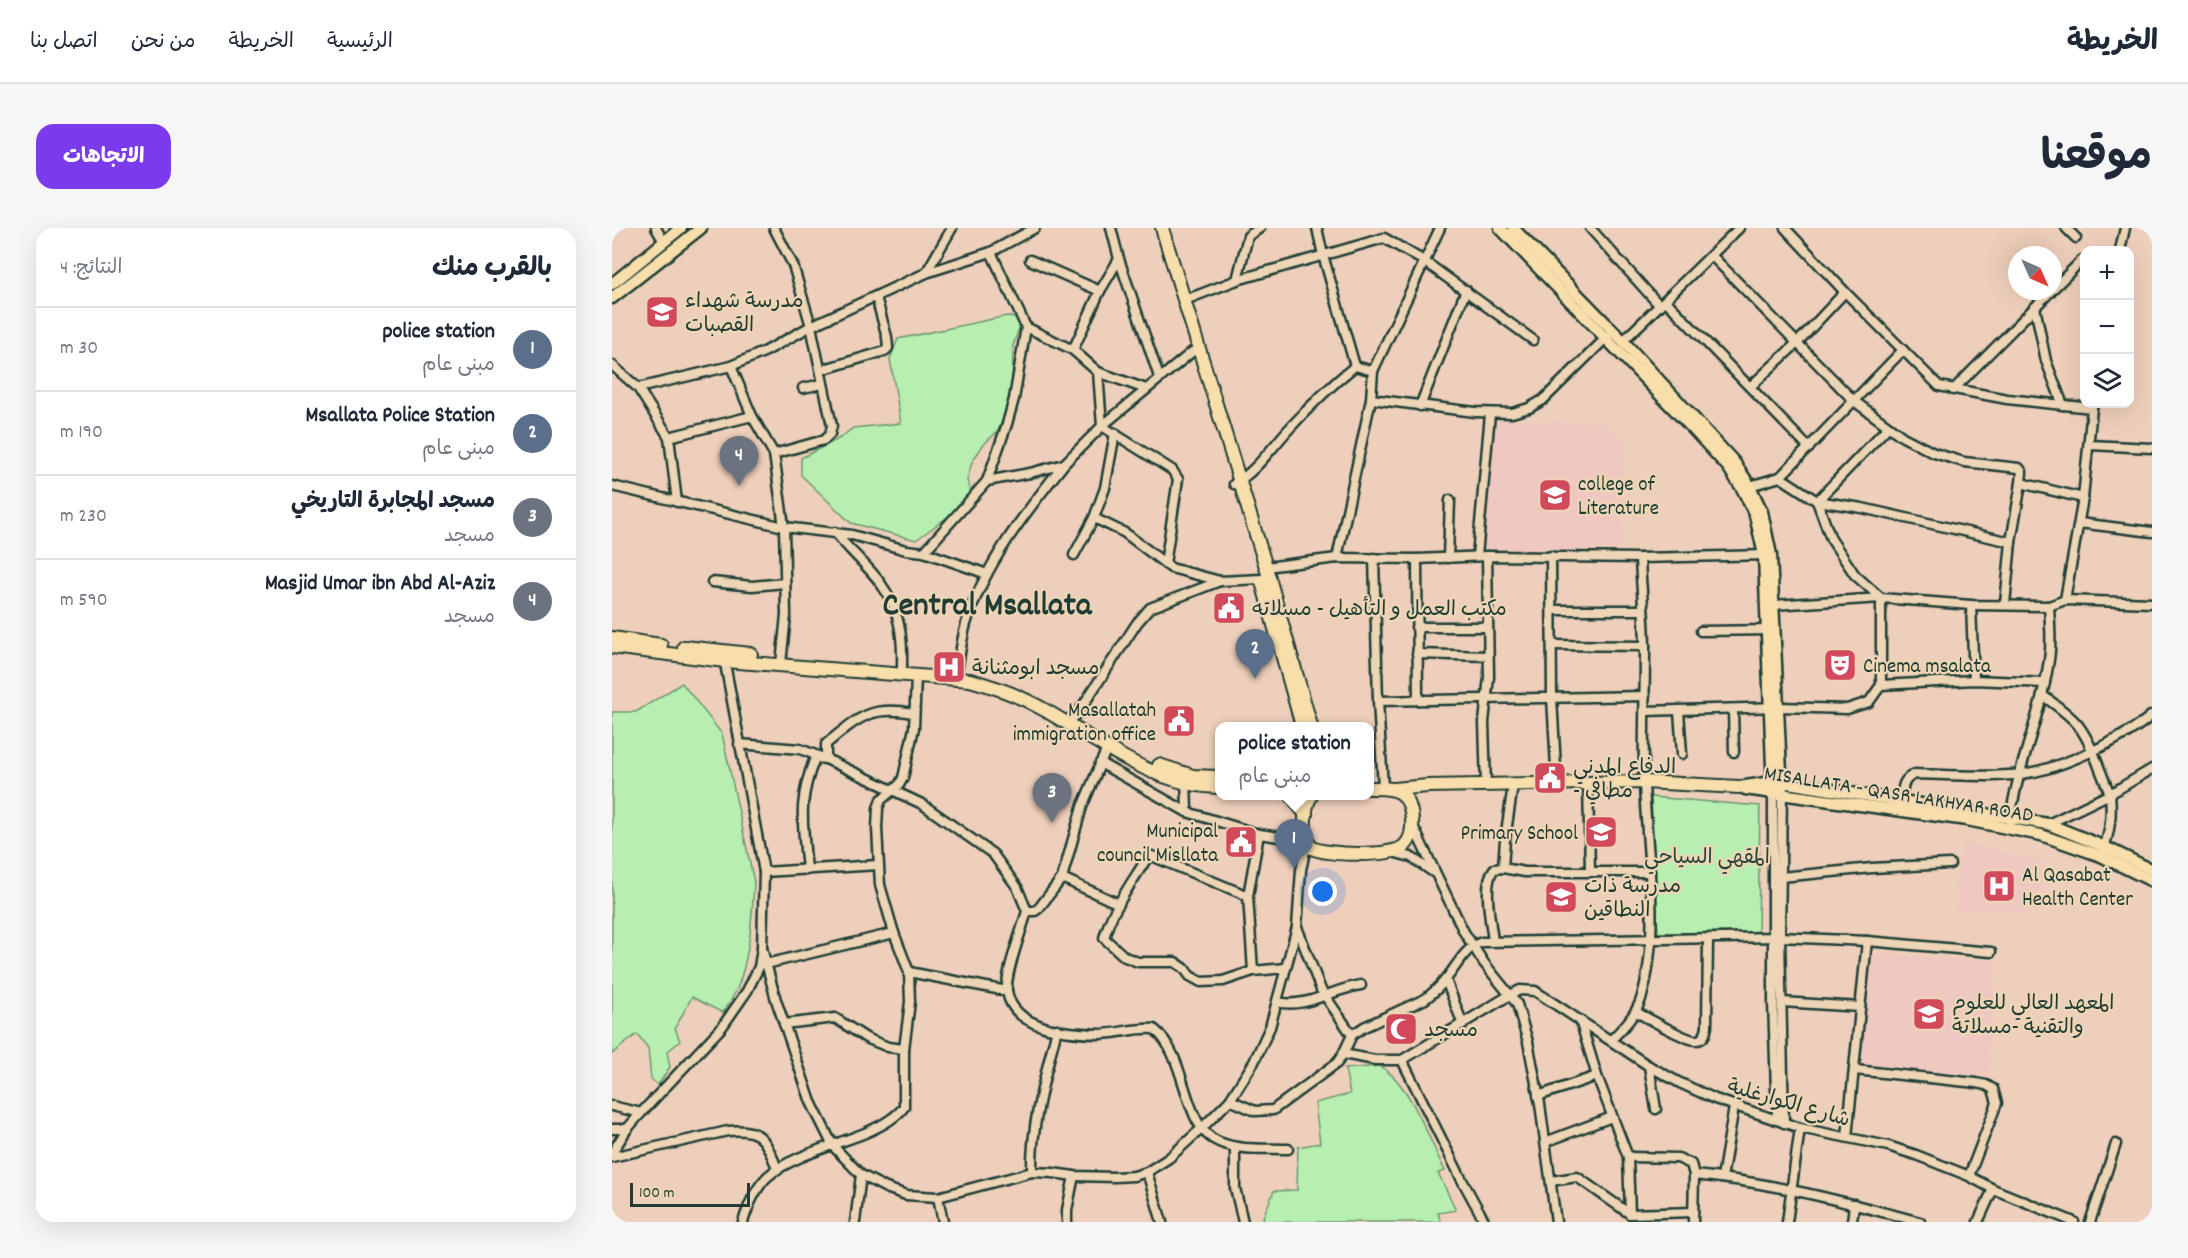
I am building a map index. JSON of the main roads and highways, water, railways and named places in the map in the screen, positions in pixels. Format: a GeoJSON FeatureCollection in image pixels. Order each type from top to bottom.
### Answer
{"type":"FeatureCollection","features":[{"type":"Feature","properties":{"kind":"highway"},"geometry":{"type":"LineString","coordinates":[[1155,228],[1192,352],[1266,567],[1301,722]]}},
{"type":"Feature","properties":{"kind":"highway"},"geometry":{"type":"LineString","coordinates":[[1162,228],[1237,482],[1261,579],[1310,722]]}},
{"type":"Feature","properties":{"kind":"highway"},"geometry":{"type":"LineString","coordinates":[[612,638],[724,656]]}},
{"type":"Feature","properties":{"kind":"highway"},"geometry":{"type":"LineString","coordinates":[[612,647],[902,668],[1001,681],[1023,690],[1107,748],[1159,774],[1215,786]]}},
{"type":"Feature","properties":{"kind":"highway"},"geometry":{"type":"LineString","coordinates":[[781,660],[916,676],[957,675]]}},
{"type":"Feature","properties":{"kind":"highway"},"geometry":{"type":"LineString","coordinates":[[1067,719],[1186,779],[1215,777]]}},
{"type":"Feature","properties":{"kind":"highway"},"geometry":{"type":"LineString","coordinates":[[1374,788],[1644,782],[1739,787]]}},
{"type":"Feature","properties":{"kind":"highway"},"geometry":{"type":"LineString","coordinates":[[1308,802],[1307,842],[1312,848],[1331,852],[1391,852],[1407,843],[1412,824],[1410,804],[1414,795],[1428,786]]}},
{"type":"Feature","properties":{"kind":"highway"},"geometry":{"type":"LineString","coordinates":[[1388,789],[1401,793],[1410,804]]}},
{"type":"Feature","properties":{"kind":"main road"},"geometry":{"type":"LineString","coordinates":[[612,284],[681,228]]}},
{"type":"Feature","properties":{"kind":"main road"},"geometry":{"type":"LineString","coordinates":[[612,298],[701,228]]}},
{"type":"Feature","properties":{"kind":"main road"},"geometry":{"type":"LineString","coordinates":[[1500,228],[1610,334],[1623,341],[1734,462],[1750,486],[1762,512],[1774,605],[1771,630]]}},
{"type":"Feature","properties":{"kind":"main road"},"geometry":{"type":"LineString","coordinates":[[1513,228],[1737,479],[1755,515],[1767,555],[1777,794]]}},
{"type":"Feature","properties":{"kind":"main road"},"geometry":{"type":"LineString","coordinates":[[1739,787],[1777,782],[1901,806]]}},
{"type":"Feature","properties":{"kind":"main road","name":"MISALLATA - QASR LAKHYAR ROAD"},"geometry":{"type":"LineString","coordinates":[[1739,787],[1777,794],[1901,806],[1967,820],[2010,823],[2041,835],[2103,851],[2152,882]]}},
{"type":"Feature","properties":{"kind":"main road"},"geometry":{"type":"LineString","coordinates":[[2010,823],[2048,824],[2103,851],[2152,870]]}},
{"type":"Feature","properties":{"kind":"place","name":"مدرسة شهداء القصبات"},"geometry":{"type":"Point","coordinates":[662,312]}},
{"type":"Feature","properties":{"kind":"place","name":"Masjid Umar ibn Abd Al-Aziz"},"geometry":{"type":"Point","coordinates":[739,486]}},
{"type":"Feature","properties":{"kind":"place","name":"college of Literature"},"geometry":{"type":"Point","coordinates":[1555,495]}},
{"type":"Feature","properties":{"kind":"place","name":"مكتب العمل و التأهيل - مسلاته"},"geometry":{"type":"Point","coordinates":[1229,608]}},
{"type":"Feature","properties":{"kind":"place","name":"Cinema msalata"},"geometry":{"type":"Point","coordinates":[1840,665]}},
{"type":"Feature","properties":{"kind":"place","name":"مسجد ابومثنانة"},"geometry":{"type":"Point","coordinates":[949,667]}},
{"type":"Feature","properties":{"kind":"place","name":"Msallata Police Station"},"geometry":{"type":"Point","coordinates":[1255,679]}},
{"type":"Feature","properties":{"kind":"place","name":"Masallatah immigration office"},"geometry":{"type":"Point","coordinates":[1179,721]}},
{"type":"Feature","properties":{"kind":"place","name":"الدفاع المدني - مطافي"},"geometry":{"type":"Point","coordinates":[1550,778]}},
{"type":"Feature","properties":{"kind":"place","name":"مسجد المجابرة التاريخي"},"geometry":{"type":"Point","coordinates":[1052,823]}},
{"type":"Feature","properties":{"kind":"place","name":"Primary School"},"geometry":{"type":"Point","coordinates":[1601,832]}},
{"type":"Feature","properties":{"kind":"place","name":"Municipal council Misllata"},"geometry":{"type":"Point","coordinates":[1241,842]}},
{"type":"Feature","properties":{"kind":"place","name":"police station"},"geometry":{"type":"Point","coordinates":[1294,869]}},
{"type":"Feature","properties":{"kind":"place","name":"Al Qasabat Health Center"},"geometry":{"type":"Point","coordinates":[1999,886]}},
{"type":"Feature","properties":{"kind":"place","name":"مدرسة ذات النطاقين"},"geometry":{"type":"Point","coordinates":[1561,897]}},
{"type":"Feature","properties":{"kind":"place","name":"المعهد العالي للعلوم والتقنية -مسلاتة"},"geometry":{"type":"Point","coordinates":[1929,1014]}},
{"type":"Feature","properties":{"kind":"place","name":"مسجد"},"geometry":{"type":"Point","coordinates":[1401,1029]}},
{"type":"Feature","properties":{"kind":"district","name":"Central Msallata"},"geometry":{"type":"Point","coordinates":[987,602]}},
{"type":"Feature","properties":{"kind":"park label","name":"المقهي السياحي"},"geometry":{"type":"Point","coordinates":[1707,856]}}]}
